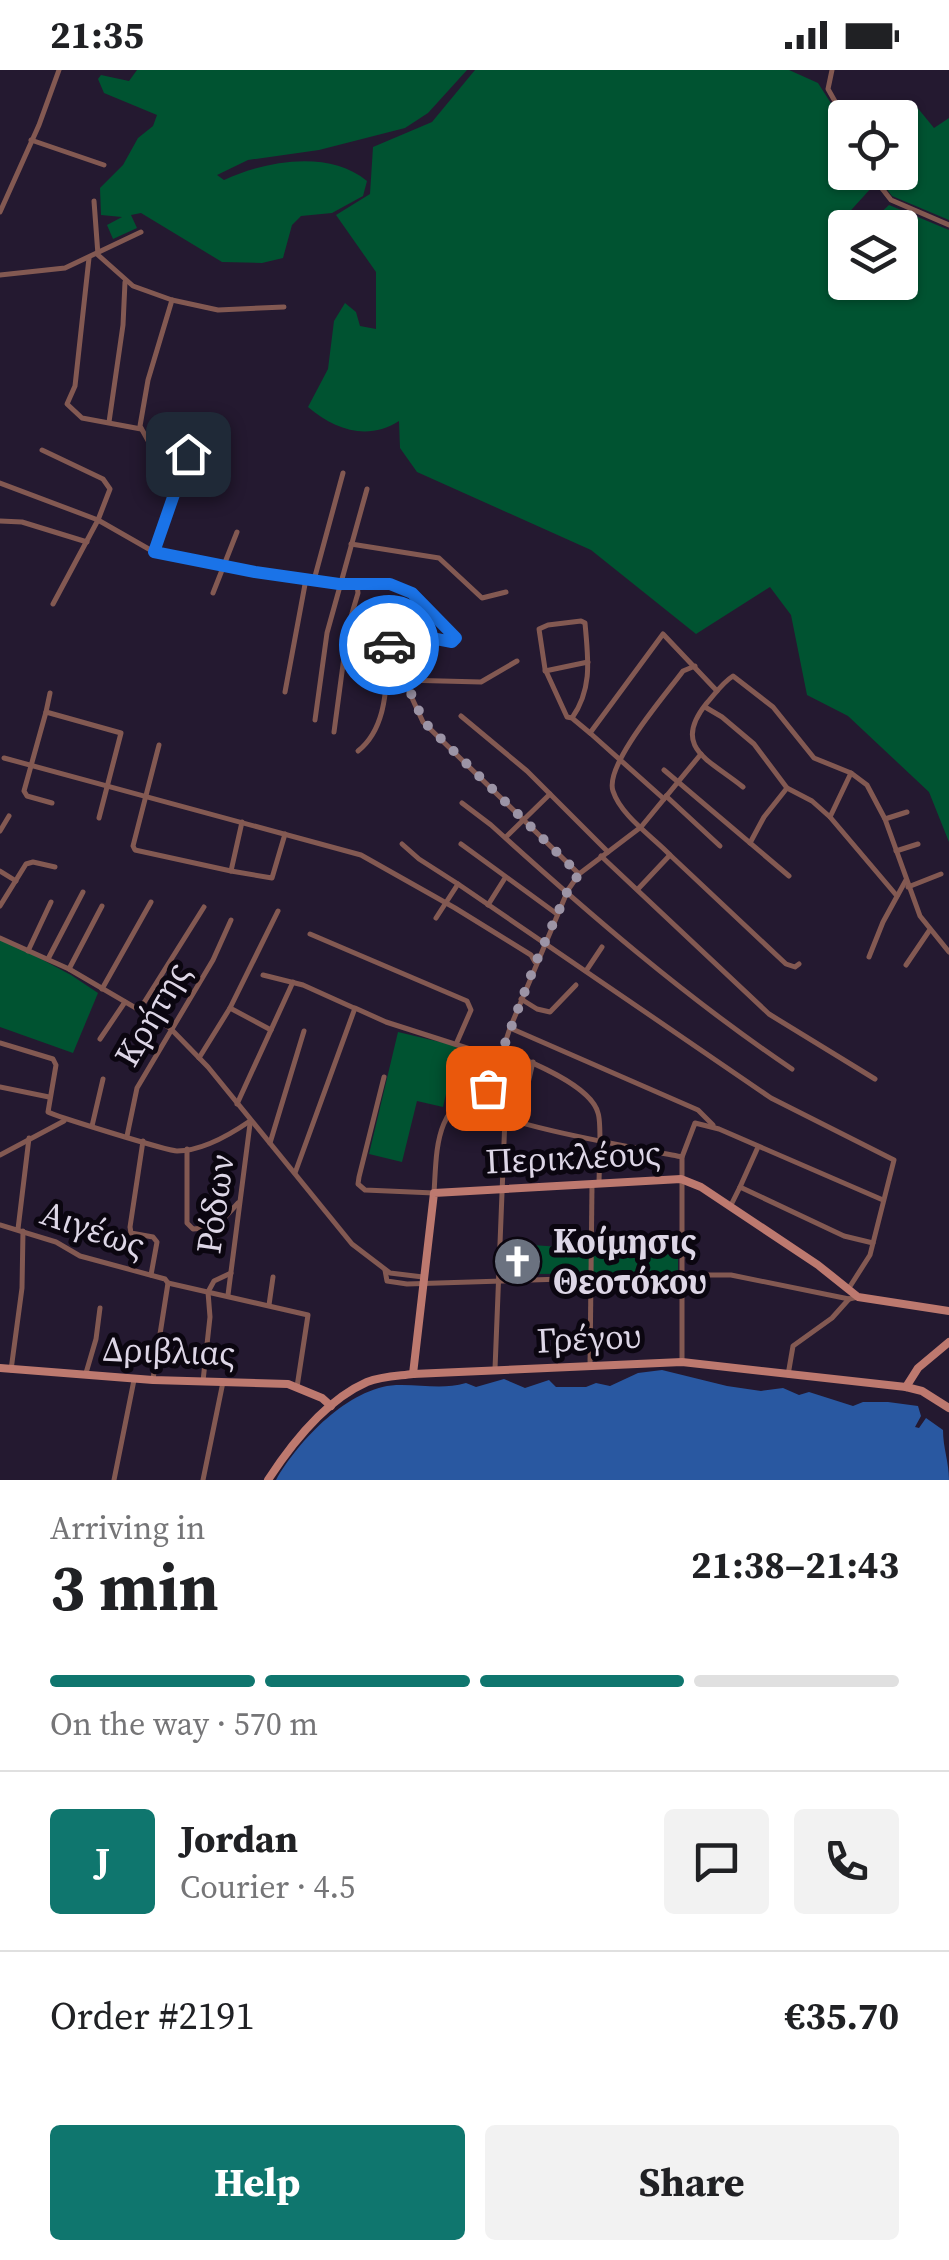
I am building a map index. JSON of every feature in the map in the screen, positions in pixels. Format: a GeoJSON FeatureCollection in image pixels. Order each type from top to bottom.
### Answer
{"type":"FeatureCollection","features":[{"type":"Feature","properties":{"kind":"main road","name":"Περικλέους"},"geometry":{"type":"LineString","coordinates":[[434,1193],[681,1179],[701,1187],[818,1265],[851,1296]]}},
{"type":"Feature","properties":{"kind":"main road"},"geometry":{"type":"LineString","coordinates":[[414,1374],[434,1193]]}},
{"type":"Feature","properties":{"kind":"main road"},"geometry":{"type":"LineString","coordinates":[[851,1296],[949,1311]]}},
{"type":"Feature","properties":{"kind":"main road"},"geometry":{"type":"LineString","coordinates":[[906,1387],[918,1368],[949,1342]]}},
{"type":"Feature","properties":{"kind":"main road","name":"Γρέγου"},"geometry":{"type":"LineString","coordinates":[[268,1480],[330,1406],[371,1381],[414,1374],[682,1362],[906,1387],[922,1391],[949,1408]]}},
{"type":"Feature","properties":{"kind":"main road","name":"Δριβλιας"},"geometry":{"type":"LineString","coordinates":[[0,1368],[153,1380],[277,1383],[297,1387],[330,1406]]}},
{"type":"Feature","properties":{"kind":"street"},"geometry":{"type":"LineString","coordinates":[[832,70],[828,89],[834,100]]}},
{"type":"Feature","properties":{"kind":"street"},"geometry":{"type":"LineString","coordinates":[[0,212],[56,71]]}},
{"type":"Feature","properties":{"kind":"street"},"geometry":{"type":"LineString","coordinates":[[31,140],[104,164]]}},
{"type":"Feature","properties":{"kind":"street"},"geometry":{"type":"LineString","coordinates":[[883,190],[891,200],[949,224]]}},
{"type":"Feature","properties":{"kind":"street"},"geometry":{"type":"LineString","coordinates":[[94,201],[98,255],[126,282],[172,300],[218,310],[284,306]]}},
{"type":"Feature","properties":{"kind":"street"},"geometry":{"type":"LineString","coordinates":[[0,275],[52,271],[98,255],[141,232]]}},
{"type":"Feature","properties":{"kind":"street"},"geometry":{"type":"LineString","coordinates":[[90,258],[76,386],[66,404],[82,418],[140,429]]}},
{"type":"Feature","properties":{"kind":"street"},"geometry":{"type":"LineString","coordinates":[[109,422],[126,282]]}},
{"type":"Feature","properties":{"kind":"street"},"geometry":{"type":"LineString","coordinates":[[172,300],[148,380],[140,429],[151,446],[188,454]]}},
{"type":"Feature","properties":{"kind":"street"},"geometry":{"type":"LineString","coordinates":[[154,552],[192,442]]}},
{"type":"Feature","properties":{"kind":"street"},"geometry":{"type":"LineString","coordinates":[[42,450],[108,483],[110,489],[98,520],[52,604]]}},
{"type":"Feature","properties":{"kind":"street"},"geometry":{"type":"LineString","coordinates":[[285,692],[310,579],[343,473]]}},
{"type":"Feature","properties":{"kind":"street"},"geometry":{"type":"LineString","coordinates":[[0,483],[98,520],[154,552],[339,584],[378,582],[412,593],[456,638],[452,642],[395,631],[388,640],[377,729],[371,741],[358,751]]}},
{"type":"Feature","properties":{"kind":"street"},"geometry":{"type":"LineString","coordinates":[[314,720],[327,634],[368,489]]}},
{"type":"Feature","properties":{"kind":"street"},"geometry":{"type":"LineString","coordinates":[[0,521],[33,525],[86,542]]}},
{"type":"Feature","properties":{"kind":"street"},"geometry":{"type":"LineString","coordinates":[[213,593],[236,532]]}},
{"type":"Feature","properties":{"kind":"street"},"geometry":{"type":"LineString","coordinates":[[351,544],[439,558],[482,598],[506,592]]}},
{"type":"Feature","properties":{"kind":"street"},"geometry":{"type":"LineString","coordinates":[[334,732],[348,627],[358,585]]}},
{"type":"Feature","properties":{"kind":"street"},"geometry":{"type":"LineString","coordinates":[[572,718],[586,696],[584,613]]}},
{"type":"Feature","properties":{"kind":"street"},"geometry":{"type":"LineString","coordinates":[[585,623],[539,629],[546,671],[567,717],[590,732],[720,846]]}},
{"type":"Feature","properties":{"kind":"street"},"geometry":{"type":"LineString","coordinates":[[590,732],[662,634],[718,691]]}},
{"type":"Feature","properties":{"kind":"street"},"geometry":{"type":"LineString","coordinates":[[389,648],[424,722],[579,874]]}},
{"type":"Feature","properties":{"kind":"street"},"geometry":{"type":"LineString","coordinates":[[404,680],[481,682],[517,661]]}},
{"type":"Feature","properties":{"kind":"street"},"geometry":{"type":"LineString","coordinates":[[546,671],[588,662]]}},
{"type":"Feature","properties":{"kind":"street"},"geometry":{"type":"LineString","coordinates":[[695,666],[683,671],[620,759],[612,780],[613,791],[641,827],[786,964],[799,964]]}},
{"type":"Feature","properties":{"kind":"street"},"geometry":{"type":"LineString","coordinates":[[743,788],[693,745],[691,727],[733,676],[773,707],[814,758],[852,772],[867,785],[885,819],[907,884],[930,931],[946,943],[949,952]]}},
{"type":"Feature","properties":{"kind":"street"},"geometry":{"type":"LineString","coordinates":[[50,694],[24,794],[52,803]]}},
{"type":"Feature","properties":{"kind":"street"},"geometry":{"type":"LineString","coordinates":[[705,706],[754,744],[788,788],[812,800],[830,817],[896,896]]}},
{"type":"Feature","properties":{"kind":"street"},"geometry":{"type":"LineString","coordinates":[[46,712],[121,732],[98,818]]}},
{"type":"Feature","properties":{"kind":"street"},"geometry":{"type":"LineString","coordinates":[[462,716],[550,794],[638,889],[769,1014],[875,1079]]}},
{"type":"Feature","properties":{"kind":"street"},"geometry":{"type":"LineString","coordinates":[[158,745],[135,850],[272,878],[285,834]]}},
{"type":"Feature","properties":{"kind":"street"},"geometry":{"type":"LineString","coordinates":[[682,1157],[519,1122],[487,1112],[484,1107],[510,1028],[568,890],[579,874],[641,827],[702,754]]}},
{"type":"Feature","properties":{"kind":"street"},"geometry":{"type":"LineString","coordinates":[[4,758],[361,856],[447,903],[531,955],[536,962]]}},
{"type":"Feature","properties":{"kind":"street"},"geometry":{"type":"LineString","coordinates":[[664,770],[790,876]]}},
{"type":"Feature","properties":{"kind":"street"},"geometry":{"type":"LineString","coordinates":[[830,817],[852,772]]}},
{"type":"Feature","properties":{"kind":"street"},"geometry":{"type":"LineString","coordinates":[[750,843],[774,802],[788,788]]}},
{"type":"Feature","properties":{"kind":"street"},"geometry":{"type":"LineString","coordinates":[[506,838],[550,794]]}},
{"type":"Feature","properties":{"kind":"street"},"geometry":{"type":"LineString","coordinates":[[462,804],[722,1022],[792,1070]]}},
{"type":"Feature","properties":{"kind":"street"},"geometry":{"type":"LineString","coordinates":[[885,819],[907,812]]}},
{"type":"Feature","properties":{"kind":"street"},"geometry":{"type":"LineString","coordinates":[[0,831],[9,816]]}},
{"type":"Feature","properties":{"kind":"street"},"geometry":{"type":"LineString","coordinates":[[231,872],[242,822]]}},
{"type":"Feature","properties":{"kind":"street"},"geometry":{"type":"LineString","coordinates":[[402,844],[419,860],[538,936],[770,1098],[890,1157],[894,1164],[868,1262],[851,1296],[832,1318],[794,1346],[788,1375]]}},
{"type":"Feature","properties":{"kind":"street"},"geometry":{"type":"LineString","coordinates":[[461,844],[557,914]]}},
{"type":"Feature","properties":{"kind":"street"},"geometry":{"type":"LineString","coordinates":[[896,851],[918,844]]}},
{"type":"Feature","properties":{"kind":"street"},"geometry":{"type":"LineString","coordinates":[[638,889],[670,856]]}},
{"type":"Feature","properties":{"kind":"street"},"geometry":{"type":"LineString","coordinates":[[0,906],[29,862],[54,867]]}},
{"type":"Feature","properties":{"kind":"street"},"geometry":{"type":"LineString","coordinates":[[0,871],[16,881]]}},
{"type":"Feature","properties":{"kind":"street"},"geometry":{"type":"LineString","coordinates":[[869,957],[896,896],[907,884],[941,874]]}},
{"type":"Feature","properties":{"kind":"street"},"geometry":{"type":"LineString","coordinates":[[488,905],[506,878]]}},
{"type":"Feature","properties":{"kind":"street"},"geometry":{"type":"LineString","coordinates":[[436,918],[458,884]]}},
{"type":"Feature","properties":{"kind":"street"},"geometry":{"type":"LineString","coordinates":[[48,959],[83,892]]}},
{"type":"Feature","properties":{"kind":"street"},"geometry":{"type":"LineString","coordinates":[[28,951],[51,902]]}},
{"type":"Feature","properties":{"kind":"street"},"geometry":{"type":"LineString","coordinates":[[102,989],[151,902]]}},
{"type":"Feature","properties":{"kind":"street"},"geometry":{"type":"LineString","coordinates":[[69,969],[102,906]]}},
{"type":"Feature","properties":{"kind":"street"},"geometry":{"type":"LineString","coordinates":[[140,1009],[204,907]]}},
{"type":"Feature","properties":{"kind":"street"},"geometry":{"type":"LineString","coordinates":[[199,1058],[230,1008],[278,911]]}},
{"type":"Feature","properties":{"kind":"street","name":"Κρήτης"},"geometry":{"type":"LineString","coordinates":[[127,1136],[137,1088],[213,960],[231,920]]}},
{"type":"Feature","properties":{"kind":"street"},"geometry":{"type":"LineString","coordinates":[[906,965],[930,931]]}},
{"type":"Feature","properties":{"kind":"street"},"geometry":{"type":"LineString","coordinates":[[310,934],[468,1002],[471,1010],[457,1042]]}},
{"type":"Feature","properties":{"kind":"street"},"geometry":{"type":"LineString","coordinates":[[0,938],[69,969],[170,1028],[352,1244],[385,1270],[424,1280],[625,1277]]}},
{"type":"Feature","properties":{"kind":"street"},"geometry":{"type":"LineString","coordinates":[[586,971],[602,947]]}},
{"type":"Feature","properties":{"kind":"street"},"geometry":{"type":"LineString","coordinates":[[263,975],[292,982],[386,1022],[533,1062],[584,1091],[598,1110],[590,1367]]}},
{"type":"Feature","properties":{"kind":"street"},"geometry":{"type":"LineString","coordinates":[[237,1104],[292,982]]}},
{"type":"Feature","properties":{"kind":"street"},"geometry":{"type":"LineString","coordinates":[[522,1000],[537,1010],[550,1012],[576,985]]}},
{"type":"Feature","properties":{"kind":"street"},"geometry":{"type":"LineString","coordinates":[[100,1039],[125,1002]]}},
{"type":"Feature","properties":{"kind":"street"},"geometry":{"type":"LineString","coordinates":[[230,1008],[270,1030]]}},
{"type":"Feature","properties":{"kind":"street"},"geometry":{"type":"LineString","coordinates":[[295,1173],[354,1008]]}},
{"type":"Feature","properties":{"kind":"street"},"geometry":{"type":"LineString","coordinates":[[510,1028],[698,1110],[714,1128]]}},
{"type":"Feature","properties":{"kind":"street"},"geometry":{"type":"LineString","coordinates":[[270,1143],[304,1032]]}},
{"type":"Feature","properties":{"kind":"street"},"geometry":{"type":"LineString","coordinates":[[0,1044],[48,1056],[56,1064],[49,1097],[50,1115],[66,1120],[172,1151],[226,1136],[250,1121]]}},
{"type":"Feature","properties":{"kind":"street"},"geometry":{"type":"LineString","coordinates":[[519,1122],[533,1062]]}},
{"type":"Feature","properties":{"kind":"street"},"geometry":{"type":"LineString","coordinates":[[384,1077],[358,1184],[365,1190],[434,1193],[438,1131],[469,1094],[488,1088]]}},
{"type":"Feature","properties":{"kind":"street"},"geometry":{"type":"LineString","coordinates":[[92,1126],[103,1079]]}},
{"type":"Feature","properties":{"kind":"street"},"geometry":{"type":"LineString","coordinates":[[0,1088],[49,1097]]}},
{"type":"Feature","properties":{"kind":"street"},"geometry":{"type":"LineString","coordinates":[[495,1370],[505,1118]]}},
{"type":"Feature","properties":{"kind":"street"},"geometry":{"type":"LineString","coordinates":[[0,1154],[66,1120]]}},
{"type":"Feature","properties":{"kind":"street","name":"Ρόδων"},"geometry":{"type":"LineString","coordinates":[[228,1294],[250,1121]]}},
{"type":"Feature","properties":{"kind":"street"},"geometry":{"type":"LineString","coordinates":[[682,1362],[682,1157],[695,1123],[883,1200]]}},
{"type":"Feature","properties":{"kind":"street"},"geometry":{"type":"LineString","coordinates":[[10,1370],[22,1288],[21,1230],[29,1138]]}},
{"type":"Feature","properties":{"kind":"street"},"geometry":{"type":"LineString","coordinates":[[144,1141],[130,1227],[131,1234],[153,1237],[156,1242],[151,1274]]}},
{"type":"Feature","properties":{"kind":"street"},"geometry":{"type":"LineString","coordinates":[[730,1207],[758,1147]]}},
{"type":"Feature","properties":{"kind":"street"},"geometry":{"type":"LineString","coordinates":[[187,1149],[187,1223],[193,1229],[220,1224],[239,1200]]}},
{"type":"Feature","properties":{"kind":"street"},"geometry":{"type":"LineString","coordinates":[[740,1187],[844,1236],[873,1243]]}},
{"type":"Feature","properties":{"kind":"street"},"geometry":{"type":"LineString","coordinates":[[220,1224],[233,1228],[236,1234]]}},
{"type":"Feature","properties":{"kind":"street","name":"Αιγέως"},"geometry":{"type":"LineString","coordinates":[[0,1225],[56,1242],[80,1256],[151,1274],[168,1283],[308,1314],[297,1387]]}},
{"type":"Feature","properties":{"kind":"street"},"geometry":{"type":"LineString","coordinates":[[203,1381],[210,1317],[208,1292],[214,1282],[231,1272]]}},
{"type":"Feature","properties":{"kind":"street"},"geometry":{"type":"LineString","coordinates":[[680,1275],[731,1275],[851,1296]]}},
{"type":"Feature","properties":{"kind":"street"},"geometry":{"type":"LineString","coordinates":[[268,1305],[273,1277]]}},
{"type":"Feature","properties":{"kind":"street"},"geometry":{"type":"LineString","coordinates":[[153,1380],[168,1283]]}},
{"type":"Feature","properties":{"kind":"street"},"geometry":{"type":"LineString","coordinates":[[85,1375],[100,1308]]}},
{"type":"Feature","properties":{"kind":"street"},"geometry":{"type":"LineString","coordinates":[[114,1480],[135,1379]]}},
{"type":"Feature","properties":{"kind":"street"},"geometry":{"type":"LineString","coordinates":[[203,1480],[222,1382]]}},
{"type":"Feature","properties":{"kind":"green space"},"geometry":{"type":"Polygon","coordinates":[[[137,70],[467,70],[428,113],[405,128],[319,150],[248,160],[217,175],[224,180],[258,168],[297,161],[334,165],[367,181],[363,196],[332,213],[301,216],[292,225],[283,258],[262,263],[222,262],[141,213],[131,215],[137,228],[113,239],[107,225],[122,217],[101,215],[100,188],[123,165],[157,115],[104,93],[98,79],[101,75],[129,81],[137,70]]]}},
{"type":"Feature","properties":{"kind":"green space"},"geometry":{"type":"Polygon","coordinates":[[[475,70],[789,70],[818,83],[829,100],[828,190],[869,190],[851,210],[828,210],[828,300],[918,300],[918,217],[949,230],[949,842],[929,792],[848,716],[807,695],[791,615],[770,587],[696,634],[591,550],[417,472],[400,448],[399,421],[376,430],[352,430],[329,422],[308,407],[328,369],[334,321],[345,303],[356,312],[360,326],[376,329],[376,272],[336,215],[370,194],[373,147],[432,122],[475,70]]]}},
{"type":"Feature","properties":{"kind":"green space"},"geometry":{"type":"Polygon","coordinates":[[[918,108],[934,128],[949,118],[949,220],[892,196],[888,190],[918,190],[918,108]]]}},
{"type":"Feature","properties":{"kind":"green space"},"geometry":{"type":"Polygon","coordinates":[[[0,937],[98,993],[73,1053],[0,1027],[0,937]]]}},
{"type":"Feature","properties":{"kind":"green space"},"geometry":{"type":"Polygon","coordinates":[[[398,1032],[457,1046],[443,1107],[417,1101],[402,1162],[369,1154],[398,1032]]]}},
{"type":"Feature","properties":{"kind":"green space"},"geometry":{"type":"Polygon","coordinates":[[[532,1245],[678,1255],[678,1273],[532,1274],[532,1245]]]}},
{"type":"Feature","properties":{"kind":"water"},"geometry":{"type":"Polygon","coordinates":[[[662,1370],[727,1386],[761,1391],[783,1388],[799,1395],[809,1392],[853,1406],[888,1402],[918,1406],[921,1416],[915,1427],[919,1428],[926,1418],[943,1430],[949,1480],[276,1480],[311,1433],[343,1406],[378,1388],[466,1383],[476,1387],[504,1379],[525,1388],[549,1380],[556,1387],[596,1383],[610,1386],[638,1373],[662,1370]]]}},
{"type":"Feature","properties":{"kind":"way so far"},"geometry":{"type":"LineString","coordinates":[[389,645],[424,722],[579,874],[536,962],[488,1088]]}},
{"type":"Feature","properties":{"kind":"place","name":"Κοίμησις Θεοτόκου"},"geometry":{"type":"Point","coordinates":[518,1261]}},
{"type":"Feature","properties":{"kind":"route"},"geometry":{"type":"LineString","coordinates":[[188,454],[154,552],[339,584],[390,584],[412,593],[456,638],[452,642],[395,631],[389,645]]}}]}
